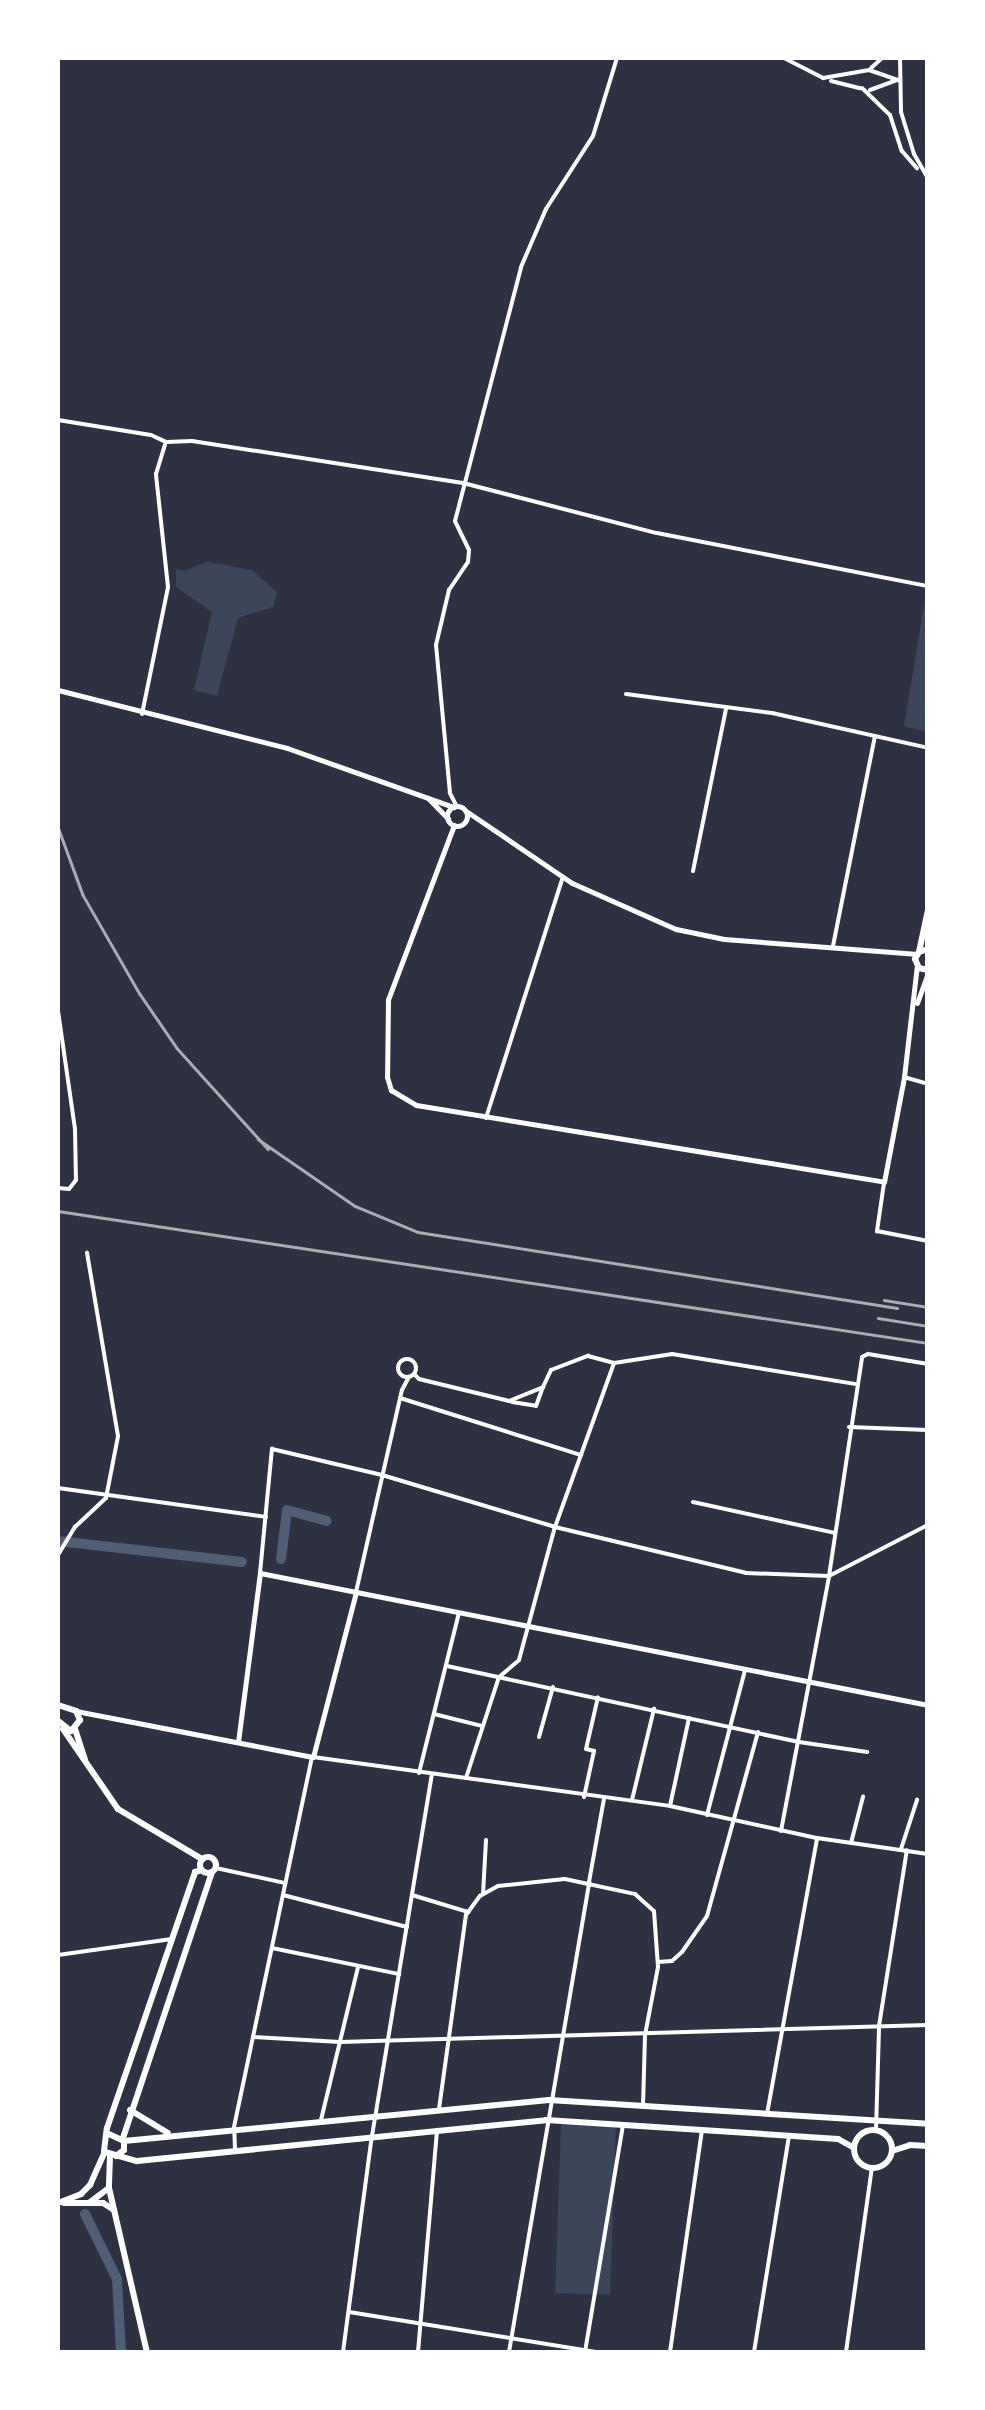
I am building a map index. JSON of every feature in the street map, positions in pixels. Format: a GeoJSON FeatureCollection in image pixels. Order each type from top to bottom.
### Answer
{"type":"FeatureCollection","features":[{"type":"Feature","properties":{"kind":"main road"},"geometry":{"type":"LineString","coordinates":[[928,910],[917,965],[928,971]]}},
{"type":"Feature","properties":{"kind":"main road"},"geometry":{"type":"LineString","coordinates":[[925,923],[928,937]]}},
{"type":"Feature","properties":{"kind":"main road"},"geometry":{"type":"LineString","coordinates":[[58,1705],[72,1710],[80,1720],[75,1729],[85,1760]]}},
{"type":"Feature","properties":{"kind":"main road"},"geometry":{"type":"LineString","coordinates":[[59,1723],[72,1710]]}},
{"type":"Feature","properties":{"kind":"main road"},"geometry":{"type":"LineString","coordinates":[[59,1723],[75,1729]]}},
{"type":"Feature","properties":{"kind":"main road"},"geometry":{"type":"LineString","coordinates":[[58,2203],[81,2194],[109,2154],[124,2150],[130,2110],[214,1870],[212,1857],[202,1859],[118,1809],[59,1723]]}},
{"type":"Feature","properties":{"kind":"main road"},"geometry":{"type":"LineString","coordinates":[[202,1859],[202,1870]]}},
{"type":"Feature","properties":{"kind":"main road"},"geometry":{"type":"LineString","coordinates":[[109,2154],[138,2161],[546,2120],[838,2140],[854,2148],[861,2164],[872,2168],[888,2162],[891,2141],[876,2128],[856,2120],[549,2100],[123,2139],[110,2134],[107,2128],[195,1872],[214,1870]]}},
{"type":"Feature","properties":{"kind":"main road"},"geometry":{"type":"LineString","coordinates":[[130,2110],[154,2128],[170,2133]]}},
{"type":"Feature","properties":{"kind":"main road"},"geometry":{"type":"LineString","coordinates":[[854,2148],[859,2135],[890,2122],[928,2124]]}},
{"type":"Feature","properties":{"kind":"main road"},"geometry":{"type":"LineString","coordinates":[[110,2134],[102,2142],[109,2154],[109,2188],[147,2352]]}},
{"type":"Feature","properties":{"kind":"main road"},"geometry":{"type":"LineString","coordinates":[[892,2151],[910,2145],[928,2146]]}},
{"type":"Feature","properties":{"kind":"main road"},"geometry":{"type":"LineString","coordinates":[[88,2204],[109,2188]]}},
{"type":"Feature","properties":{"kind":"main road"},"geometry":{"type":"LineString","coordinates":[[58,2203],[103,2203],[114,2210]]}},
{"type":"Feature","properties":{"kind":"street"},"geometry":{"type":"LineString","coordinates":[[456,807],[450,793],[436,645],[449,590],[468,562],[469,550],[455,521],[521,268],[546,209],[593,136],[617,58]]}},
{"type":"Feature","properties":{"kind":"street"},"geometry":{"type":"LineString","coordinates":[[784,58],[823,78],[862,88],[880,89],[898,80]]}},
{"type":"Feature","properties":{"kind":"street"},"geometry":{"type":"LineString","coordinates":[[869,70],[882,58]]}},
{"type":"Feature","properties":{"kind":"street"},"geometry":{"type":"LineString","coordinates":[[900,58],[898,80],[904,126],[921,170]]}},
{"type":"Feature","properties":{"kind":"street"},"geometry":{"type":"LineString","coordinates":[[823,78],[869,70],[898,80]]}},
{"type":"Feature","properties":{"kind":"street"},"geometry":{"type":"LineString","coordinates":[[862,88],[890,115],[902,151],[928,178]]}},
{"type":"Feature","properties":{"kind":"street"},"geometry":{"type":"LineString","coordinates":[[58,420],[152,435],[166,442],[192,441],[464,483],[656,533],[928,586]]}},
{"type":"Feature","properties":{"kind":"street"},"geometry":{"type":"LineString","coordinates":[[142,714],[168,586],[156,474],[166,442]]}},
{"type":"Feature","properties":{"kind":"street"},"geometry":{"type":"LineString","coordinates":[[58,690],[286,748],[456,807],[563,877],[676,930],[724,939],[921,952]]}},
{"type":"Feature","properties":{"kind":"street"},"geometry":{"type":"LineString","coordinates":[[626,694],[772,713],[928,748]]}},
{"type":"Feature","properties":{"kind":"street"},"geometry":{"type":"LineString","coordinates":[[694,871],[726,709]]}},
{"type":"Feature","properties":{"kind":"street"},"geometry":{"type":"LineString","coordinates":[[833,946],[875,736]]}},
{"type":"Feature","properties":{"kind":"street"},"geometry":{"type":"LineString","coordinates":[[426,796],[454,826]]}},
{"type":"Feature","properties":{"kind":"street"},"geometry":{"type":"LineString","coordinates":[[448,819],[456,807]]}},
{"type":"Feature","properties":{"kind":"street"},"geometry":{"type":"LineString","coordinates":[[466,812],[465,822],[454,826],[388,1000],[386,1077],[391,1090],[403,1100],[486,1118],[884,1182]]}},
{"type":"Feature","properties":{"kind":"street"},"geometry":{"type":"LineString","coordinates":[[486,1118],[563,877]]}},
{"type":"Feature","properties":{"kind":"street"},"geometry":{"type":"LineString","coordinates":[[917,965],[904,1077],[877,1231],[928,1241]]}},
{"type":"Feature","properties":{"kind":"street"},"geometry":{"type":"LineString","coordinates":[[912,1021],[928,971]]}},
{"type":"Feature","properties":{"kind":"street"},"geometry":{"type":"LineString","coordinates":[[58,1011],[75,1130],[76,1180],[70,1190],[58,1188]]}},
{"type":"Feature","properties":{"kind":"street"},"geometry":{"type":"LineString","coordinates":[[904,1077],[928,1084]]}},
{"type":"Feature","properties":{"kind":"street"},"geometry":{"type":"LineString","coordinates":[[58,1555],[70,1535],[106,1498],[118,1436],[86,1253]]}},
{"type":"Feature","properties":{"kind":"street"},"geometry":{"type":"LineString","coordinates":[[400,1376],[536,1406],[551,1370],[588,1356],[614,1363],[636,1356],[672,1354],[855,1384]]}},
{"type":"Feature","properties":{"kind":"street"},"geometry":{"type":"LineString","coordinates":[[780,1831],[830,1576],[855,1384],[864,1354],[928,1364]]}},
{"type":"Feature","properties":{"kind":"street"},"geometry":{"type":"LineString","coordinates":[[236,2150],[234,2127],[313,1757],[402,1390],[416,1368],[408,1358],[397,1366],[402,1390]]}},
{"type":"Feature","properties":{"kind":"street"},"geometry":{"type":"LineString","coordinates":[[466,1778],[499,1678],[519,1660],[555,1527],[614,1363]]}},
{"type":"Feature","properties":{"kind":"street"},"geometry":{"type":"LineString","coordinates":[[510,1401],[543,1387]]}},
{"type":"Feature","properties":{"kind":"street"},"geometry":{"type":"LineString","coordinates":[[400,1398],[581,1455]]}},
{"type":"Feature","properties":{"kind":"street"},"geometry":{"type":"LineString","coordinates":[[849,1427],[928,1430]]}},
{"type":"Feature","properties":{"kind":"street"},"geometry":{"type":"LineString","coordinates":[[238,1742],[268,1517],[272,1449],[382,1475],[555,1527],[746,1573],[830,1576],[928,1525]]}},
{"type":"Feature","properties":{"kind":"street"},"geometry":{"type":"LineString","coordinates":[[58,1488],[106,1498],[268,1517]]}},
{"type":"Feature","properties":{"kind":"street"},"geometry":{"type":"LineString","coordinates":[[693,1502],[835,1533]]}},
{"type":"Feature","properties":{"kind":"street"},"geometry":{"type":"LineString","coordinates":[[260,1573],[928,1706]]}},
{"type":"Feature","properties":{"kind":"street"},"geometry":{"type":"LineString","coordinates":[[419,1773],[459,1612]]}},
{"type":"Feature","properties":{"kind":"street"},"geometry":{"type":"LineString","coordinates":[[447,1666],[799,1742],[868,1752]]}},
{"type":"Feature","properties":{"kind":"street"},"geometry":{"type":"LineString","coordinates":[[707,1815],[745,1670]]}},
{"type":"Feature","properties":{"kind":"street"},"geometry":{"type":"LineString","coordinates":[[538,1737],[553,1688]]}},
{"type":"Feature","properties":{"kind":"street"},"geometry":{"type":"LineString","coordinates":[[584,1797],[594,1752],[586,1749],[598,1697]]}},
{"type":"Feature","properties":{"kind":"street"},"geometry":{"type":"LineString","coordinates":[[632,1800],[654,1709]]}},
{"type":"Feature","properties":{"kind":"street"},"geometry":{"type":"LineString","coordinates":[[72,1710],[313,1757],[584,1797],[632,1800],[816,1838],[928,1854]]}},
{"type":"Feature","properties":{"kind":"street"},"geometry":{"type":"LineString","coordinates":[[434,1714],[482,1726]]}},
{"type":"Feature","properties":{"kind":"street"},"geometry":{"type":"LineString","coordinates":[[670,1806],[690,1716]]}},
{"type":"Feature","properties":{"kind":"street"},"geometry":{"type":"LineString","coordinates":[[658,1962],[672,1961],[682,1952],[706,1916],[758,1732]]}},
{"type":"Feature","properties":{"kind":"street"},"geometry":{"type":"LineString","coordinates":[[343,2352],[372,2136],[432,1775]]}},
{"type":"Feature","properties":{"kind":"street"},"geometry":{"type":"LineString","coordinates":[[851,1842],[863,1797]]}},
{"type":"Feature","properties":{"kind":"street"},"geometry":{"type":"LineString","coordinates":[[509,2352],[549,2100],[604,1799]]}},
{"type":"Feature","properties":{"kind":"street"},"geometry":{"type":"LineString","coordinates":[[876,2128],[879,2026],[904,1850],[917,1800]]}},
{"type":"Feature","properties":{"kind":"street"},"geometry":{"type":"LineString","coordinates":[[767,2114],[816,1838]]}},
{"type":"Feature","properties":{"kind":"street"},"geometry":{"type":"LineString","coordinates":[[483,1894],[486,1840]]}},
{"type":"Feature","properties":{"kind":"street"},"geometry":{"type":"LineString","coordinates":[[214,1870],[285,1883]]}},
{"type":"Feature","properties":{"kind":"street"},"geometry":{"type":"LineString","coordinates":[[439,2109],[446,2038],[468,1912],[483,1894],[520,1883],[589,1882],[635,1894],[650,1904],[659,1934],[645,2035],[643,2106]]}},
{"type":"Feature","properties":{"kind":"street"},"geometry":{"type":"LineString","coordinates":[[283,1895],[406,1927]]}},
{"type":"Feature","properties":{"kind":"street"},"geometry":{"type":"LineString","coordinates":[[412,1895],[468,1912]]}},
{"type":"Feature","properties":{"kind":"street"},"geometry":{"type":"LineString","coordinates":[[58,1955],[173,1939]]}},
{"type":"Feature","properties":{"kind":"street"},"geometry":{"type":"LineString","coordinates":[[272,1948],[399,1974]]}},
{"type":"Feature","properties":{"kind":"street"},"geometry":{"type":"LineString","coordinates":[[321,2120],[358,1967]]}},
{"type":"Feature","properties":{"kind":"street"},"geometry":{"type":"LineString","coordinates":[[254,2037],[340,2042],[928,2025]]}},
{"type":"Feature","properties":{"kind":"street"},"geometry":{"type":"LineString","coordinates":[[586,2352],[623,2125]]}},
{"type":"Feature","properties":{"kind":"street"},"geometry":{"type":"LineString","coordinates":[[418,2352],[437,2130]]}},
{"type":"Feature","properties":{"kind":"street"},"geometry":{"type":"LineString","coordinates":[[670,2352],[702,2130]]}},
{"type":"Feature","properties":{"kind":"street"},"geometry":{"type":"LineString","coordinates":[[754,2352],[789,2136]]}},
{"type":"Feature","properties":{"kind":"street"},"geometry":{"type":"LineString","coordinates":[[846,2352],[872,2168]]}},
{"type":"Feature","properties":{"kind":"street"},"geometry":{"type":"LineString","coordinates":[[348,2312],[596,2352]]}},
{"type":"Feature","properties":{"kind":"shaded area"},"geometry":{"type":"Polygon","coordinates":[[[207,562],[252,570],[277,592],[273,607],[238,618],[217,696],[194,690],[212,612],[176,587],[176,569],[184,571],[207,562]]]}},
{"type":"Feature","properties":{"kind":"shaded area"},"geometry":{"type":"Polygon","coordinates":[[[928,594],[927,732],[904,726],[928,594]]]}},
{"type":"Feature","properties":{"kind":"shaded area"},"geometry":{"type":"Polygon","coordinates":[[[561,2124],[616,2126],[610,2295],[555,2293],[561,2124]]]}},
{"type":"Feature","properties":{"kind":"waterway"},"geometry":{"type":"LineString","coordinates":[[281,1559],[287,1510],[327,1521]]}},
{"type":"Feature","properties":{"kind":"waterway"},"geometry":{"type":"LineString","coordinates":[[58,1541],[242,1562]]}},
{"type":"Feature","properties":{"kind":"waterway"},"geometry":{"type":"LineString","coordinates":[[85,2214],[117,2279],[121,2352]]}},
{"type":"Feature","properties":{"kind":"railway"},"geometry":{"type":"LineString","coordinates":[[58,827],[83,895],[140,994],[177,1048],[268,1149]]}},
{"type":"Feature","properties":{"kind":"railway"},"geometry":{"type":"LineString","coordinates":[[258,1139],[355,1206],[418,1232],[897,1308]]}},
{"type":"Feature","properties":{"kind":"railway"},"geometry":{"type":"LineString","coordinates":[[58,1211],[928,1343]]}},
{"type":"Feature","properties":{"kind":"railway"},"geometry":{"type":"LineString","coordinates":[[884,1300],[928,1307]]}},
{"type":"Feature","properties":{"kind":"railway"},"geometry":{"type":"LineString","coordinates":[[878,1318],[928,1326]]}}]}
